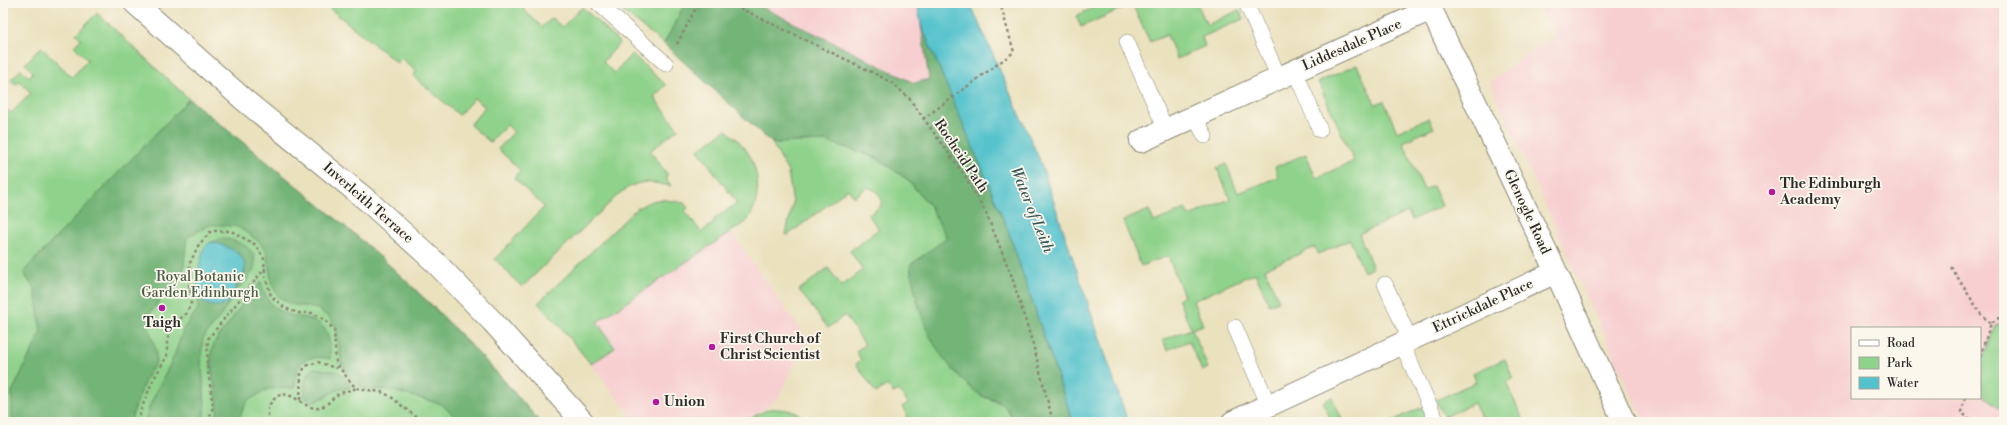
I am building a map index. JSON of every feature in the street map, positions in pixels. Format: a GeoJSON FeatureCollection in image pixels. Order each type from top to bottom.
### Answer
{"type":"FeatureCollection","features":[{"type":"Feature","properties":{"kind":"street","name":"Inverleith Terrace"},"geometry":{"type":"LineString","coordinates":[[135,3],[243,99],[368,201],[436,262],[492,321],[583,422]]}},
{"type":"Feature","properties":{"kind":"street","name":"Liddesdale Place"},"geometry":{"type":"LineString","coordinates":[[1141,141],[1287,75],[1430,6]]}},
{"type":"Feature","properties":{"kind":"street","name":"Glenogle Road"},"geometry":{"type":"LineString","coordinates":[[1430,6],[1556,272],[1624,422]]}},
{"type":"Feature","properties":{"kind":"street","name":"Ettrickdale Place"},"geometry":{"type":"LineString","coordinates":[[1233,422],[1556,272]]}},
{"type":"Feature","properties":{"kind":"lane"},"geometry":{"type":"LineString","coordinates":[[598,3],[666,64]]}},
{"type":"Feature","properties":{"kind":"lane","name":"Liddesdale Place"},"geometry":{"type":"LineString","coordinates":[[1246,3],[1320,130]]}},
{"type":"Feature","properties":{"kind":"lane"},"geometry":{"type":"LineString","coordinates":[[1127,42],[1166,130]]}},
{"type":"Feature","properties":{"kind":"lane"},"geometry":{"type":"LineString","coordinates":[[1195,117],[1205,136]]}},
{"type":"Feature","properties":{"kind":"lane"},"geometry":{"type":"LineString","coordinates":[[1384,284],[1437,422]]}},
{"type":"Feature","properties":{"kind":"lane"},"geometry":{"type":"LineString","coordinates":[[1235,327],[1269,406]]}},
{"type":"Feature","properties":{"kind":"path"},"geometry":{"type":"LineString","coordinates":[[666,64],[700,3]]}},
{"type":"Feature","properties":{"kind":"path","name":"Rocheid Path"},"geometry":{"type":"LineString","coordinates":[[729,3],[892,83],[909,98],[923,119],[940,138],[966,176],[986,213],[1011,274],[1034,348],[1053,422]]}},
{"type":"Feature","properties":{"kind":"path"},"geometry":{"type":"LineString","coordinates":[[923,119],[1014,52],[1000,3]]}},
{"type":"Feature","properties":{"kind":"path"},"geometry":{"type":"LineString","coordinates":[[138,422],[152,382],[167,356],[167,340],[174,324],[187,313],[192,300],[188,279],[190,263],[198,246],[211,231],[231,231],[242,239],[256,245],[264,259],[265,276],[271,296],[285,308],[298,313],[313,313],[325,320],[334,330],[336,363],[338,367],[335,368],[318,362],[306,366],[301,373],[300,400]]}},
{"type":"Feature","properties":{"kind":"path"},"geometry":{"type":"LineString","coordinates":[[208,422],[213,407],[207,364],[208,340],[223,322],[240,296],[253,283],[265,267]]}},
{"type":"Feature","properties":{"kind":"path"},"geometry":{"type":"LineString","coordinates":[[1951,267],[1982,316],[1991,323]]}},
{"type":"Feature","properties":{"kind":"path"},"geometry":{"type":"LineString","coordinates":[[1981,353],[1991,323],[2004,315]]}},
{"type":"Feature","properties":{"kind":"path"},"geometry":{"type":"LineString","coordinates":[[336,363],[352,384],[357,388]]}},
{"type":"Feature","properties":{"kind":"path"},"geometry":{"type":"LineString","coordinates":[[268,422],[268,406],[274,398],[286,394],[300,400],[307,406],[319,408],[327,405],[338,394],[357,388],[381,392],[390,396],[422,422]]}},
{"type":"Feature","properties":{"kind":"path"},"geometry":{"type":"LineString","coordinates":[[1965,399],[1961,412],[1973,422]]}},
{"type":"Feature","properties":{"kind":"shaded area"},"geometry":{"type":"Polygon","coordinates":[[[754,3],[917,3],[929,80],[913,83],[754,3]]]}},
{"type":"Feature","properties":{"kind":"shaded area","name":"The Edinburgh Academy"},"geometry":{"type":"Polygon","coordinates":[[[1536,3],[2004,3],[2004,422],[1644,422],[1490,83],[1523,56],[1556,36],[1536,3]]]}},
{"type":"Feature","properties":{"kind":"shaded area"},"geometry":{"type":"Polygon","coordinates":[[[731,232],[809,342],[802,348],[778,398],[745,422],[636,422],[591,364],[615,348],[597,322],[731,232]]]}},
{"type":"Feature","properties":{"kind":"green space"},"geometry":{"type":"Polygon","coordinates":[[[333,3],[527,3],[523,9],[542,27],[552,18],[562,27],[582,7],[620,43],[603,62],[614,73],[632,54],[666,85],[654,97],[678,129],[650,151],[668,175],[665,177],[671,186],[645,182],[634,185],[620,193],[522,287],[495,259],[544,207],[514,178],[520,170],[498,149],[514,132],[507,125],[490,142],[470,125],[485,107],[474,98],[459,115],[413,76],[417,71],[401,58],[397,63],[329,8],[333,3]]]}},
{"type":"Feature","properties":{"kind":"green space"},"geometry":{"type":"Polygon","coordinates":[[[612,3],[685,3],[664,44],[612,3]]]}},
{"type":"Feature","properties":{"kind":"green space"},"geometry":{"type":"Polygon","coordinates":[[[685,3],[754,3],[914,83],[929,79],[921,25],[1008,230],[1073,422],[1007,422],[1012,418],[1004,405],[976,392],[948,364],[930,336],[923,320],[910,265],[947,238],[930,206],[907,179],[877,158],[826,141],[772,143],[664,44],[685,3]]]}},
{"type":"Feature","properties":{"kind":"green space"},"geometry":{"type":"Polygon","coordinates":[[[1103,3],[1197,3],[1207,25],[1239,10],[1243,19],[1202,37],[1205,46],[1177,59],[1167,35],[1150,42],[1132,4],[1081,27],[1076,16],[1103,3]]]}},
{"type":"Feature","properties":{"kind":"green space","name":"Royal Botanic Garden Edinburgh"},"geometry":{"type":"Polygon","coordinates":[[[97,13],[189,99],[360,239],[435,308],[501,377],[540,422],[3,422],[3,122],[7,117],[3,113],[3,105],[11,113],[31,93],[19,81],[16,85],[11,80],[21,69],[29,77],[33,72],[25,64],[41,47],[72,77],[88,60],[74,46],[81,39],[76,34],[97,13]]]}},
{"type":"Feature","properties":{"kind":"green space"},"geometry":{"type":"Polygon","coordinates":[[[1357,65],[1375,104],[1384,101],[1397,132],[1429,118],[1434,128],[1403,142],[1424,190],[1433,186],[1442,206],[1412,220],[1408,212],[1359,234],[1373,268],[1364,272],[1350,240],[1318,254],[1315,247],[1265,269],[1279,301],[1269,305],[1255,273],[1193,301],[1203,325],[1192,329],[1208,368],[1202,371],[1189,341],[1167,350],[1163,340],[1191,329],[1178,299],[1184,296],[1168,256],[1141,266],[1123,221],[1149,210],[1154,222],[1185,209],[1189,216],[1230,199],[1217,168],[1226,164],[1238,193],[1278,177],[1275,167],[1306,154],[1316,178],[1354,161],[1318,82],[1357,65]]]}},
{"type":"Feature","properties":{"kind":"green space","name":"Royal Botanic Garden Edinburgh"},"geometry":{"type":"Polygon","coordinates":[[[189,99],[318,203],[408,282],[497,374],[540,422],[461,422],[441,404],[393,391],[363,388],[352,380],[342,365],[336,327],[330,318],[318,309],[290,304],[279,297],[272,285],[266,251],[259,241],[238,227],[210,225],[187,237],[183,273],[177,283],[166,293],[148,315],[149,327],[156,352],[156,362],[145,380],[130,422],[12,422],[12,392],[41,332],[35,290],[23,272],[189,99]]]}},
{"type":"Feature","properties":{"kind":"green space"},"geometry":{"type":"Polygon","coordinates":[[[726,130],[748,153],[756,172],[756,203],[747,221],[597,322],[615,348],[591,364],[538,303],[635,210],[648,202],[664,200],[684,203],[688,208],[685,211],[701,232],[715,222],[713,220],[737,203],[698,150],[726,130]]]}},
{"type":"Feature","properties":{"kind":"green space"},"geometry":{"type":"Polygon","coordinates":[[[826,141],[877,158],[907,179],[930,206],[947,238],[980,395],[1004,405],[1012,418],[1007,422],[900,422],[908,416],[902,407],[908,403],[899,390],[893,393],[887,385],[876,393],[856,364],[861,360],[856,351],[865,345],[845,315],[828,328],[799,290],[828,268],[842,286],[863,270],[850,251],[879,229],[868,215],[881,206],[881,197],[875,190],[867,187],[854,197],[848,189],[788,235],[786,234],[793,203],[788,172],[772,143],[826,141]]]}},
{"type":"Feature","properties":{"kind":"green space"},"geometry":{"type":"Polygon","coordinates":[[[223,238],[246,246],[252,252],[255,259],[251,275],[234,292],[245,273],[239,253],[215,242],[209,243],[223,238]]]}},
{"type":"Feature","properties":{"kind":"green space"},"geometry":{"type":"Polygon","coordinates":[[[261,282],[267,297],[274,307],[292,316],[311,320],[319,324],[326,331],[330,348],[330,359],[314,358],[303,362],[299,366],[297,372],[295,388],[268,389],[247,401],[237,422],[215,422],[217,416],[217,404],[211,363],[213,347],[219,336],[244,302],[261,282]]]}},
{"type":"Feature","properties":{"kind":"green space"},"geometry":{"type":"Polygon","coordinates":[[[198,293],[203,302],[220,307],[231,299],[222,314],[203,338],[201,358],[205,403],[203,422],[145,422],[150,405],[174,356],[184,328],[198,309],[198,293]]]}},
{"type":"Feature","properties":{"kind":"green space"},"geometry":{"type":"Polygon","coordinates":[[[2004,321],[2004,411],[1981,394],[1981,364],[1995,327],[2004,321]]]}},
{"type":"Feature","properties":{"kind":"green space"},"geometry":{"type":"Polygon","coordinates":[[[1505,359],[1513,379],[1506,382],[1524,422],[1483,422],[1474,403],[1444,417],[1436,400],[1476,382],[1473,373],[1505,359]]]}},
{"type":"Feature","properties":{"kind":"green space"},"geometry":{"type":"Polygon","coordinates":[[[314,368],[339,372],[351,387],[337,390],[315,402],[304,398],[306,377],[314,368]]]}},
{"type":"Feature","properties":{"kind":"green space"},"geometry":{"type":"Polygon","coordinates":[[[1332,397],[1343,422],[1332,422],[1323,402],[1332,397]]]}},
{"type":"Feature","properties":{"kind":"green space"},"geometry":{"type":"Polygon","coordinates":[[[1422,407],[1429,422],[1390,422],[1422,407]]]}},
{"type":"Feature","properties":{"kind":"green space"},"geometry":{"type":"Polygon","coordinates":[[[770,409],[791,411],[805,418],[809,422],[746,422],[756,415],[770,409]]]}},
{"type":"Feature","properties":{"kind":"water","name":"Water of Leith"},"geometry":{"type":"Polygon","coordinates":[[[917,3],[970,3],[1039,158],[1128,422],[1073,422],[1008,230],[921,25],[917,3]]]}},
{"type":"Feature","properties":{"kind":"water"},"geometry":{"type":"Polygon","coordinates":[[[215,242],[236,252],[242,258],[245,265],[245,271],[237,284],[232,298],[224,305],[219,306],[208,305],[203,302],[197,288],[204,248],[209,243],[215,242]]]}},
{"type":"Feature","properties":{"kind":"place","name":"The Edinburgh Academy"},"geometry":{"type":"Point","coordinates":[1772,192]}},
{"type":"Feature","properties":{"kind":"place","name":"Taigh"},"geometry":{"type":"Point","coordinates":[162,308]}},
{"type":"Feature","properties":{"kind":"place","name":"First Church of Christ Scientist"},"geometry":{"type":"Point","coordinates":[712,347]}},
{"type":"Feature","properties":{"kind":"place","name":"Union"},"geometry":{"type":"Point","coordinates":[656,402]}}]}
